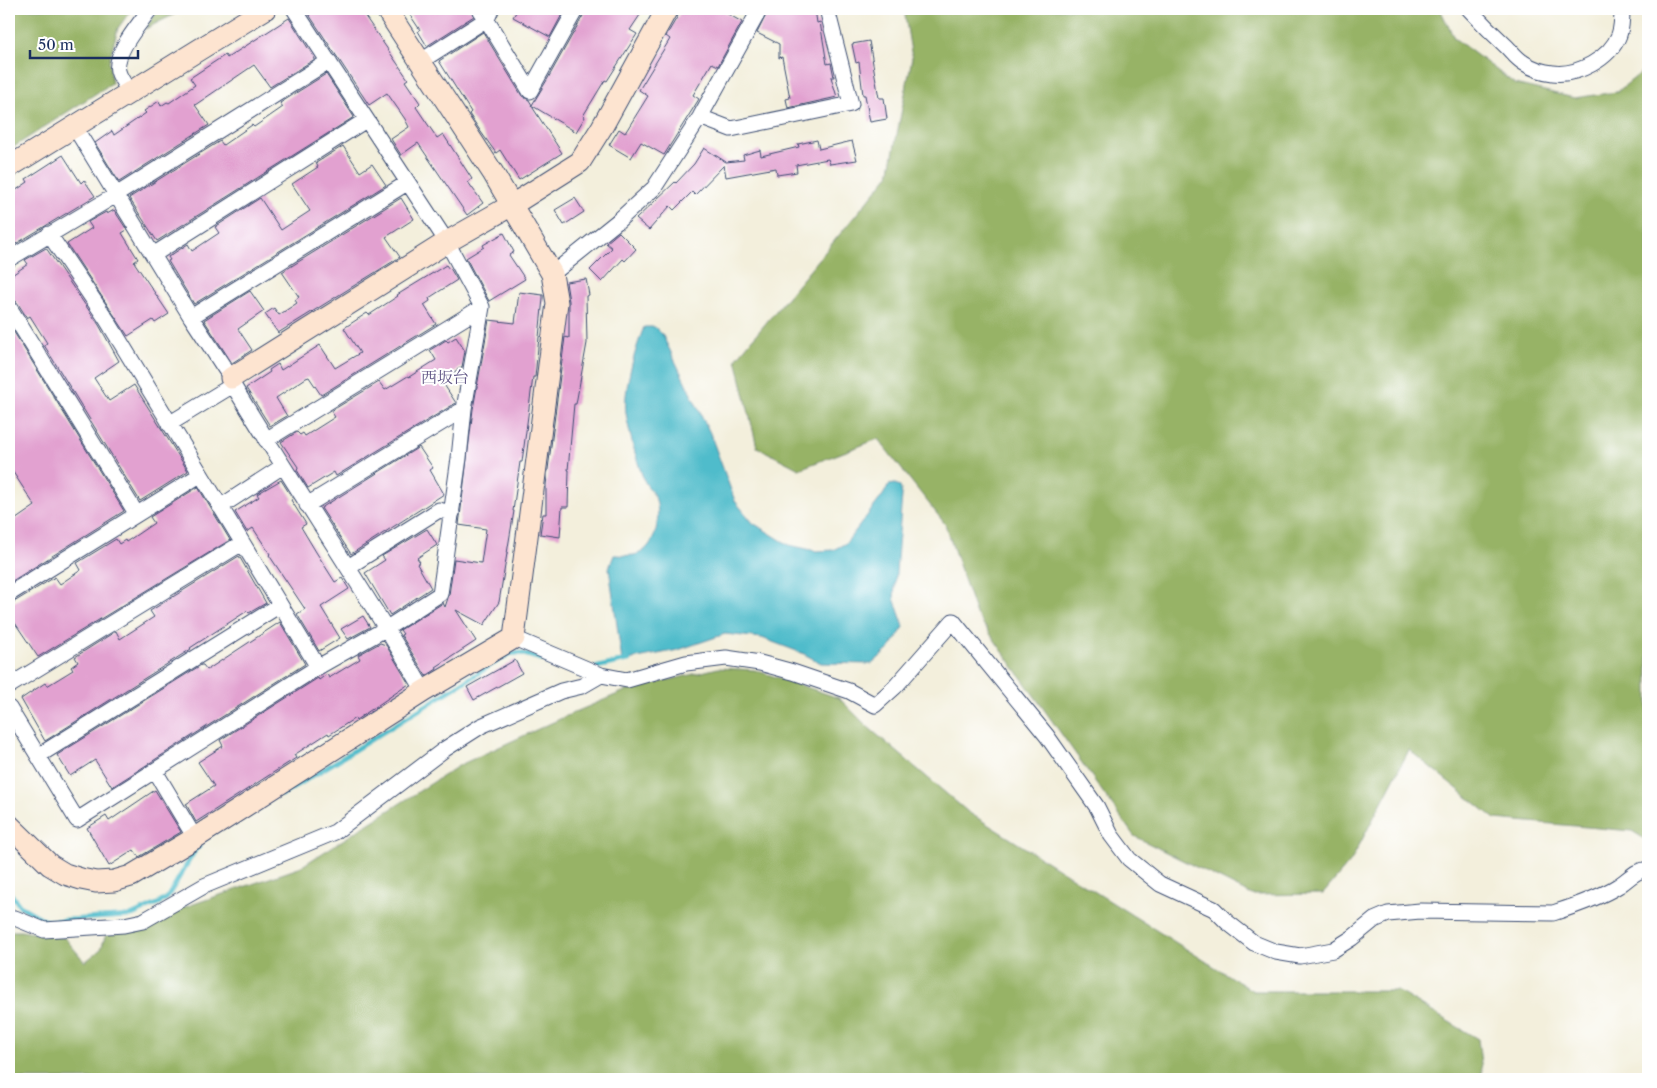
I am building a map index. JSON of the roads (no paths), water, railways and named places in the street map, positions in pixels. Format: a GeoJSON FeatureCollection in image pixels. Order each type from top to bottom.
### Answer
{"type":"FeatureCollection","features":[{"type":"Feature","properties":{"kind":"street"},"geometry":{"type":"LineString","coordinates":[[130,92],[119,74],[117,65],[119,55],[150,9]]}},
{"type":"Feature","properties":{"kind":"street"},"geometry":{"type":"LineString","coordinates":[[9,167],[265,9]]}},
{"type":"Feature","properties":{"kind":"street"},"geometry":{"type":"LineString","coordinates":[[9,708],[77,820],[318,667],[387,628],[440,594],[464,409],[482,307],[447,242],[294,9]]}},
{"type":"Feature","properties":{"kind":"street"},"geometry":{"type":"LineString","coordinates":[[386,9],[422,61],[512,205],[552,274],[557,303],[514,638]]}},
{"type":"Feature","properties":{"kind":"street"},"geometry":{"type":"LineString","coordinates":[[422,61],[486,12],[530,91],[576,9]]}},
{"type":"Feature","properties":{"kind":"street"},"geometry":{"type":"LineString","coordinates":[[169,424],[447,242],[512,205],[580,162],[602,127],[667,9]]}},
{"type":"Feature","properties":{"kind":"street"},"geometry":{"type":"LineString","coordinates":[[552,274],[618,221],[654,188],[700,117],[760,9]]}},
{"type":"Feature","properties":{"kind":"street"},"geometry":{"type":"LineString","coordinates":[[700,117],[731,129],[772,122],[851,104],[827,9]]}},
{"type":"Feature","properties":{"kind":"street"},"geometry":{"type":"LineString","coordinates":[[1469,9],[1522,62],[1538,70],[1554,73],[1570,72],[1604,57],[1619,35],[1622,9]]}},
{"type":"Feature","properties":{"kind":"street"},"geometry":{"type":"LineString","coordinates":[[9,259],[116,195],[329,61]]}},
{"type":"Feature","properties":{"kind":"street"},"geometry":{"type":"LineString","coordinates":[[153,255],[366,120]]}},
{"type":"Feature","properties":{"kind":"street"},"geometry":{"type":"LineString","coordinates":[[74,126],[266,440],[387,628],[424,691]]}},
{"type":"Feature","properties":{"kind":"street"},"geometry":{"type":"LineString","coordinates":[[190,317],[407,183]]}},
{"type":"Feature","properties":{"kind":"street"},"geometry":{"type":"LineString","coordinates":[[49,234],[107,320],[318,667]]}},
{"type":"Feature","properties":{"kind":"street"},"geometry":{"type":"LineString","coordinates":[[9,307],[136,513]]}},
{"type":"Feature","properties":{"kind":"street"},"geometry":{"type":"LineString","coordinates":[[266,440],[482,307]]}},
{"type":"Feature","properties":{"kind":"street"},"geometry":{"type":"LineString","coordinates":[[307,505],[464,409]]}},
{"type":"Feature","properties":{"kind":"street"},"geometry":{"type":"LineString","coordinates":[[220,507],[283,466]]}},
{"type":"Feature","properties":{"kind":"street"},"geometry":{"type":"LineString","coordinates":[[9,594],[200,474]]}},
{"type":"Feature","properties":{"kind":"street"},"geometry":{"type":"LineString","coordinates":[[348,567],[439,510],[452,513]]}},
{"type":"Feature","properties":{"kind":"street"},"geometry":{"type":"LineString","coordinates":[[9,686],[242,542]]}},
{"type":"Feature","properties":{"kind":"street"},"geometry":{"type":"LineString","coordinates":[[38,756],[280,605]]}},
{"type":"Feature","properties":{"kind":"street"},"geometry":{"type":"LineString","coordinates":[[514,638],[601,675],[627,680],[686,664],[726,658],[760,663],[793,672],[850,691],[875,705],[896,687],[953,621],[1047,736],[1097,807],[1111,836],[1129,859],[1160,884],[1214,909],[1254,943],[1276,952],[1300,956],[1333,950],[1352,938],[1374,920],[1388,914],[1420,910],[1553,913],[1617,887],[1636,873],[1648,870]]}},
{"type":"Feature","properties":{"kind":"street"},"geometry":{"type":"LineString","coordinates":[[9,825],[50,865],[65,874],[96,882],[114,881],[131,876],[194,838],[424,691],[514,638]]}},
{"type":"Feature","properties":{"kind":"street"},"geometry":{"type":"LineString","coordinates":[[9,918],[15,918],[44,930],[124,925],[143,921],[204,886],[335,832],[445,749],[481,726],[561,691],[582,686],[601,675]]}},
{"type":"Feature","properties":{"kind":"street"},"geometry":{"type":"LineString","coordinates":[[155,770],[194,838]]}},
{"type":"Feature","properties":{"kind":"water"},"geometry":{"type":"Polygon","coordinates":[[[644,327],[655,327],[662,334],[710,433],[735,501],[753,523],[789,545],[816,551],[833,550],[846,543],[889,485],[895,484],[900,486],[902,495],[894,598],[904,627],[890,648],[872,664],[821,663],[802,653],[762,638],[725,634],[678,650],[622,661],[609,568],[614,555],[634,555],[647,547],[655,533],[658,516],[655,497],[644,480],[639,465],[626,413],[628,382],[644,327]]]}},
{"type":"Feature","properties":{"kind":"waterway"},"geometry":{"type":"LineString","coordinates":[[282,795],[509,654],[520,653],[560,665]]}},
{"type":"Feature","properties":{"kind":"waterway"},"geometry":{"type":"LineString","coordinates":[[597,667],[629,660]]}},
{"type":"Feature","properties":{"kind":"waterway"},"geometry":{"type":"LineString","coordinates":[[9,891],[20,906],[47,921],[130,916],[167,898],[199,847]]}},
{"type":"Feature","properties":{"kind":"district","name":"西坂台"},"geometry":{"type":"Point","coordinates":[445,377]}}]}
